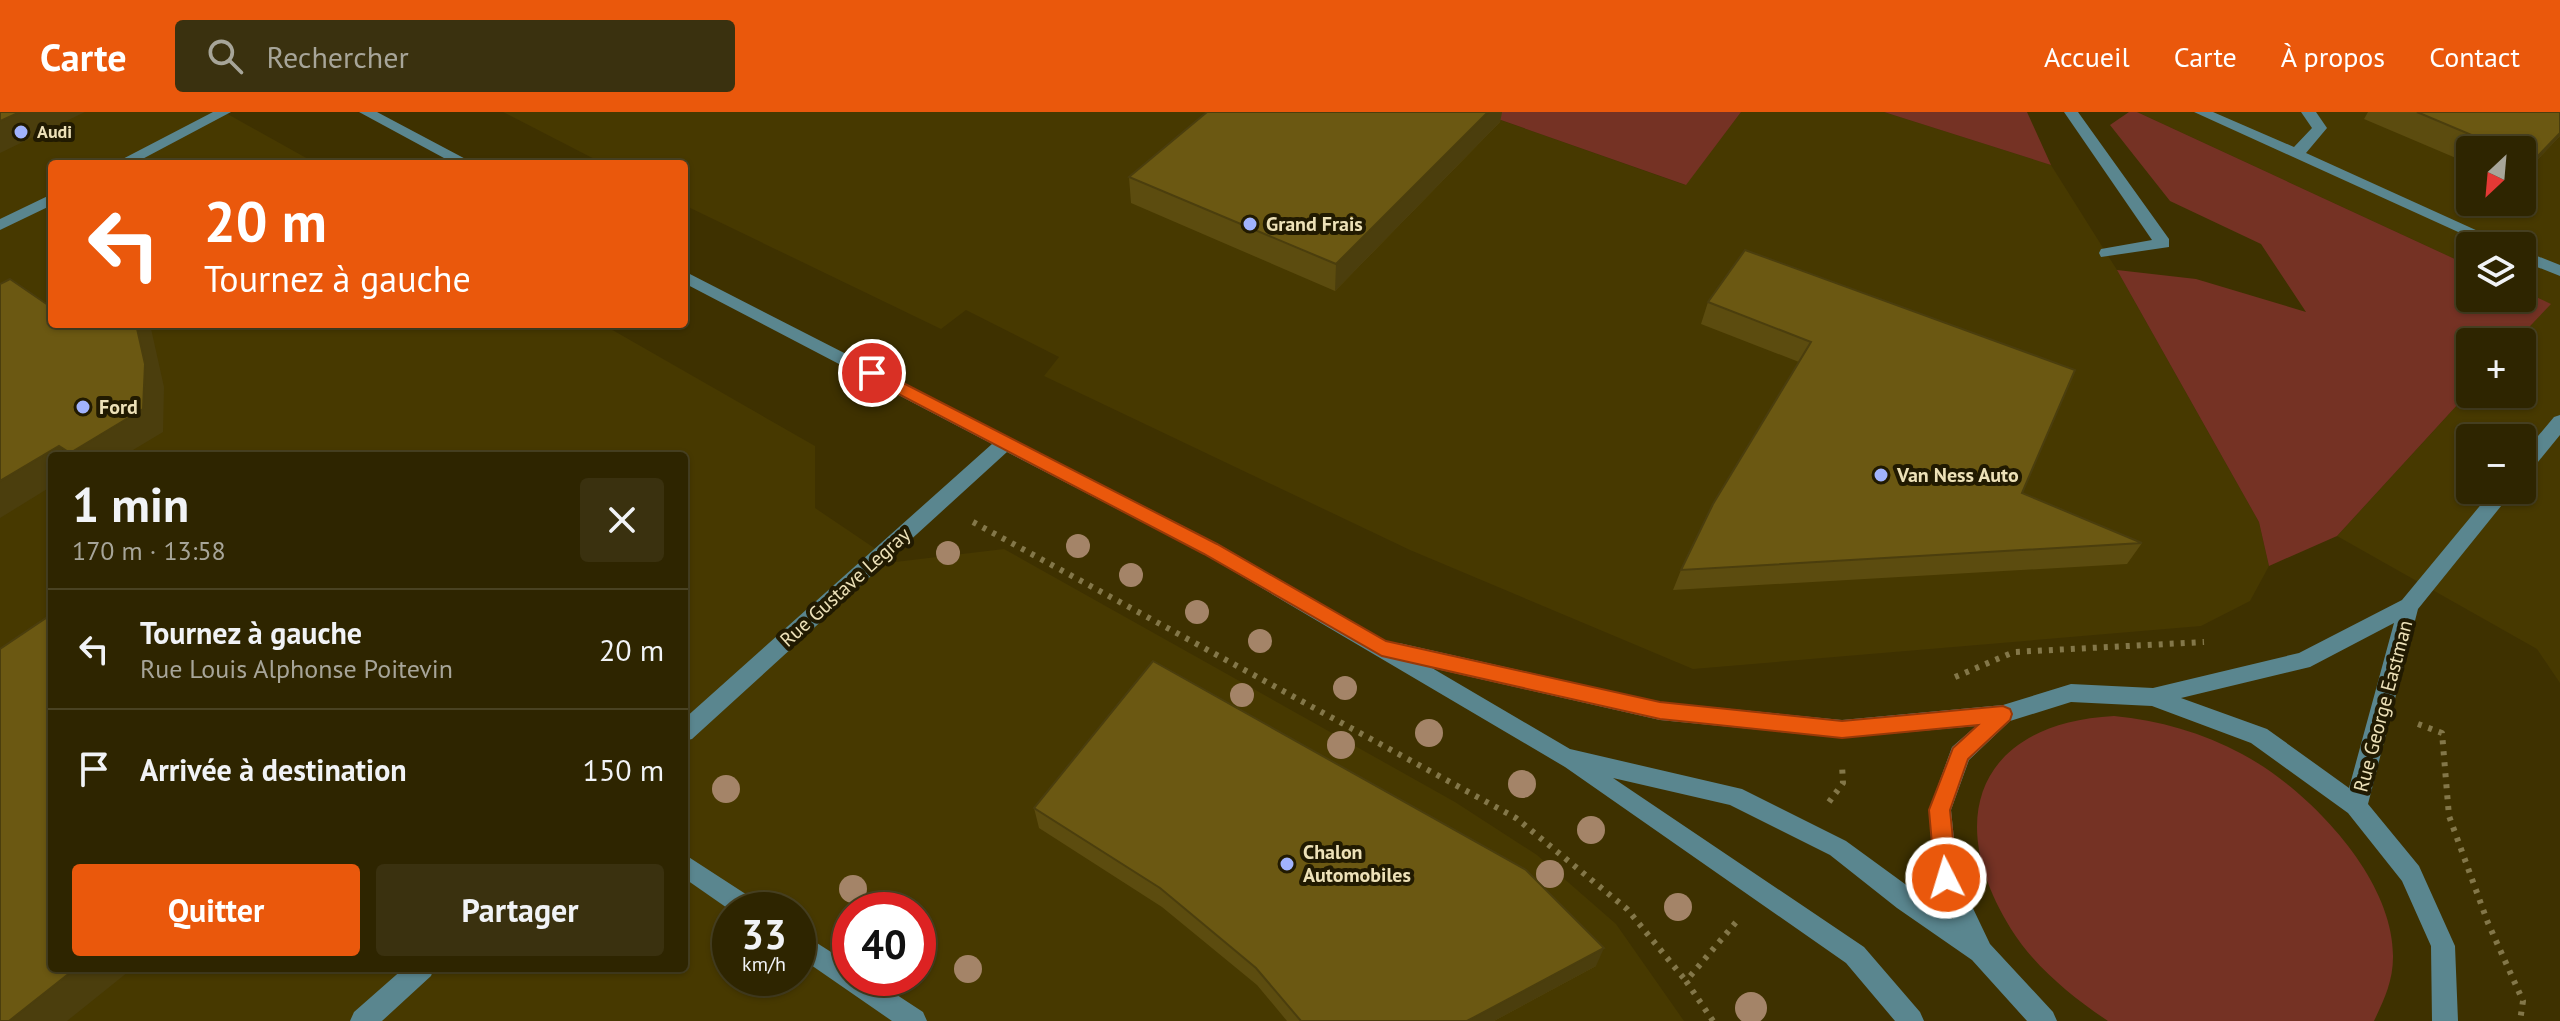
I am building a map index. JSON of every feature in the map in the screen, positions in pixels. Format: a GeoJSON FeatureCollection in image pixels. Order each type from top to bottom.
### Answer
{"type":"FeatureCollection","features":[{"type":"Feature","properties":{"kind":"street"},"geometry":{"type":"LineString","coordinates":[[129,160],[224,112]]}},
{"type":"Feature","properties":{"kind":"street"},"geometry":{"type":"LineString","coordinates":[[366,112],[459,160]]}},
{"type":"Feature","properties":{"kind":"street"},"geometry":{"type":"LineString","coordinates":[[2071,112],[2163,243],[2107,253]]}},
{"type":"Feature","properties":{"kind":"street"},"geometry":{"type":"LineString","coordinates":[[2201,112],[2472,232]]}},
{"type":"Feature","properties":{"kind":"street"},"geometry":{"type":"LineString","coordinates":[[2296,154],[2320,128],[2308,112]]}},
{"type":"Feature","properties":{"kind":"street"},"geometry":{"type":"LineString","coordinates":[[0,225],[48,201]]}},
{"type":"Feature","properties":{"kind":"street"},"geometry":{"type":"LineString","coordinates":[[2536,261],[2560,271]]}},
{"type":"Feature","properties":{"kind":"street"},"geometry":{"type":"LineString","coordinates":[[688,278],[1211,549],[1565,757],[1855,955],[1911,1021]]}},
{"type":"Feature","properties":{"kind":"street"},"geometry":{"type":"LineString","coordinates":[[2536,451],[2560,422]]}},
{"type":"Feature","properties":{"kind":"street","name":"Rue Gustave Legray"},"geometry":{"type":"LineString","coordinates":[[688,728],[1006,442]]}},
{"type":"Feature","properties":{"kind":"street","name":"Rue George Eastman"},"geometry":{"type":"LineString","coordinates":[[2153,697],[2303,661],[2409,606],[2493,504]]}},
{"type":"Feature","properties":{"kind":"street","name":"Rue George Eastman"},"geometry":{"type":"LineString","coordinates":[[2356,806],[2409,606]]}},
{"type":"Feature","properties":{"kind":"street"},"geometry":{"type":"LineString","coordinates":[[1382,648],[1660,711],[1842,729],[2003,714],[2071,693],[2153,697],[2259,736],[2356,806],[2411,874],[2443,946],[2445,1021]]}},
{"type":"Feature","properties":{"kind":"street"},"geometry":{"type":"LineString","coordinates":[[1981,952],[1946,878],[1940,810],[1960,754],[2003,714]]}},
{"type":"Feature","properties":{"kind":"street"},"geometry":{"type":"LineString","coordinates":[[1565,757],[1734,796],[1838,848],[1905,900],[1981,952],[2044,1021]]}},
{"type":"Feature","properties":{"kind":"street"},"geometry":{"type":"LineString","coordinates":[[688,868],[724,892]]}},
{"type":"Feature","properties":{"kind":"street"},"geometry":{"type":"LineString","coordinates":[[363,1021],[418,972]]}},
{"type":"Feature","properties":{"kind":"street"},"geometry":{"type":"LineString","coordinates":[[877,996],[914,1021]]}},
{"type":"Feature","properties":{"kind":"path"},"geometry":{"type":"LineString","coordinates":[[938,503],[1516,818],[1627,909],[1686,981],[1713,1021]]}},
{"type":"Feature","properties":{"kind":"path"},"geometry":{"type":"LineString","coordinates":[[1942,682],[2014,652],[2219,642]]}},
{"type":"Feature","properties":{"kind":"path"},"geometry":{"type":"LineString","coordinates":[[2382,710],[2442,733],[2449,816],[2488,923],[2523,1001],[2520,1021]]}},
{"type":"Feature","properties":{"kind":"path"},"geometry":{"type":"LineString","coordinates":[[1807,832],[1843,783],[1842,729]]}},
{"type":"Feature","properties":{"kind":"path"},"geometry":{"type":"LineString","coordinates":[[1686,981],[1762,891]]}},
{"type":"Feature","properties":{"kind":"shaded area"},"geometry":{"type":"Polygon","coordinates":[[[0,112],[224,112],[310,160],[48,160],[48,328],[609,328],[815,446],[815,508],[895,562],[1004,549],[1455,802],[1537,855],[1616,924],[1684,1021],[0,1021],[0,112]]]}},
{"type":"Feature","properties":{"kind":"shaded area"},"geometry":{"type":"Polygon","coordinates":[[[503,112],[1478,112],[1685,185],[1741,112],[1884,112],[2051,165],[2117,270],[2259,522],[2269,566],[2250,601],[2201,626],[1693,669],[1410,550],[1044,376],[1059,357],[966,310],[941,329],[688,207],[688,160],[596,160],[503,112]]]}},
{"type":"Feature","properties":{"kind":"shaded area"},"geometry":{"type":"Polygon","coordinates":[[[1478,112],[1741,112],[1686,185],[1478,112]]]}},
{"type":"Feature","properties":{"kind":"shaded area"},"geometry":{"type":"Polygon","coordinates":[[[1884,112],[2027,112],[2051,165],[1884,112]]]}},
{"type":"Feature","properties":{"kind":"shaded area"},"geometry":{"type":"Polygon","coordinates":[[[2129,112],[2137,112],[2456,260],[2456,312],[2536,312],[2536,297],[2551,304],[2528,328],[2456,328],[2456,406],[2337,536],[2269,566],[2259,522],[2117,270],[2196,279],[2306,312],[2261,244],[2170,201],[2110,125],[2129,112]]]}},
{"type":"Feature","properties":{"kind":"shaded area"},"geometry":{"type":"Polygon","coordinates":[[[2137,112],[2560,112],[2560,683],[2537,649],[2337,536],[2456,406],[2536,408],[2536,328],[2528,328],[2550,304],[2536,297],[2536,232],[2456,232],[2456,260],[2137,112]]]}},
{"type":"Feature","properties":{"kind":"shaded area"},"geometry":{"type":"Polygon","coordinates":[[[2114,716],[2180,729],[2242,754],[2294,789],[2343,839],[2363,867],[2390,927],[2391,974],[2374,1021],[2108,1021],[2068,991],[2031,956],[2011,929],[1990,888],[1979,850],[1978,815],[1986,784],[2004,757],[2031,737],[2068,723],[2114,716]]]}},
{"type":"Feature","properties":{"kind":"building"},"geometry":{"type":"Polygon","coordinates":[[[0,112],[20,112],[0,121],[0,112]]]}},
{"type":"Feature","properties":{"kind":"building"},"geometry":{"type":"Polygon","coordinates":[[[1207,112],[1488,112],[1336,264],[1129,177],[1207,112]]]}},
{"type":"Feature","properties":{"kind":"building"},"geometry":{"type":"Polygon","coordinates":[[[2417,112],[2560,112],[2560,133],[2536,158],[2536,136],[2474,136],[2417,112]]]}},
{"type":"Feature","properties":{"kind":"building","name":"Van Ness Auto"},"geometry":{"type":"Polygon","coordinates":[[[1745,250],[2075,370],[2022,493],[2142,543],[1681,570],[1713,504],[1811,342],[1708,302],[1745,250]]]}},
{"type":"Feature","properties":{"kind":"building","name":"Ford"},"geometry":{"type":"Polygon","coordinates":[[[10,279],[48,305],[48,328],[137,328],[145,364],[143,409],[72,452],[59,446],[0,481],[0,284],[10,279]]]}},
{"type":"Feature","properties":{"kind":"building"},"geometry":{"type":"Polygon","coordinates":[[[48,617],[48,972],[71,972],[9,1021],[0,1021],[0,649],[48,617]]]}},
{"type":"Feature","properties":{"kind":"building","name":"Chalon Automobiles"},"geometry":{"type":"Polygon","coordinates":[[[1153,661],[1526,870],[1604,948],[1467,1021],[1301,1021],[1256,968],[1160,888],[1034,808],[1153,661]]]}},
{"type":"Feature","properties":{"kind":"place","name":"Audi"},"geometry":{"type":"Point","coordinates":[21,132]}},
{"type":"Feature","properties":{"kind":"place","name":"Grand Frais"},"geometry":{"type":"Point","coordinates":[1250,224]}},
{"type":"Feature","properties":{"kind":"place","name":"Ford"},"geometry":{"type":"Point","coordinates":[83,407]}},
{"type":"Feature","properties":{"kind":"place","name":"Van Ness Auto"},"geometry":{"type":"Point","coordinates":[1881,475]}},
{"type":"Feature","properties":{"kind":"place","name":"Chalon Automobiles"},"geometry":{"type":"Point","coordinates":[1287,864]}},
{"type":"Feature","properties":{"kind":"route"},"geometry":{"type":"LineString","coordinates":[[872,373],[1211,549],[1382,648],[1660,711],[1842,729],[2003,714],[1960,754],[1940,810],[1946,878]]}}]}
